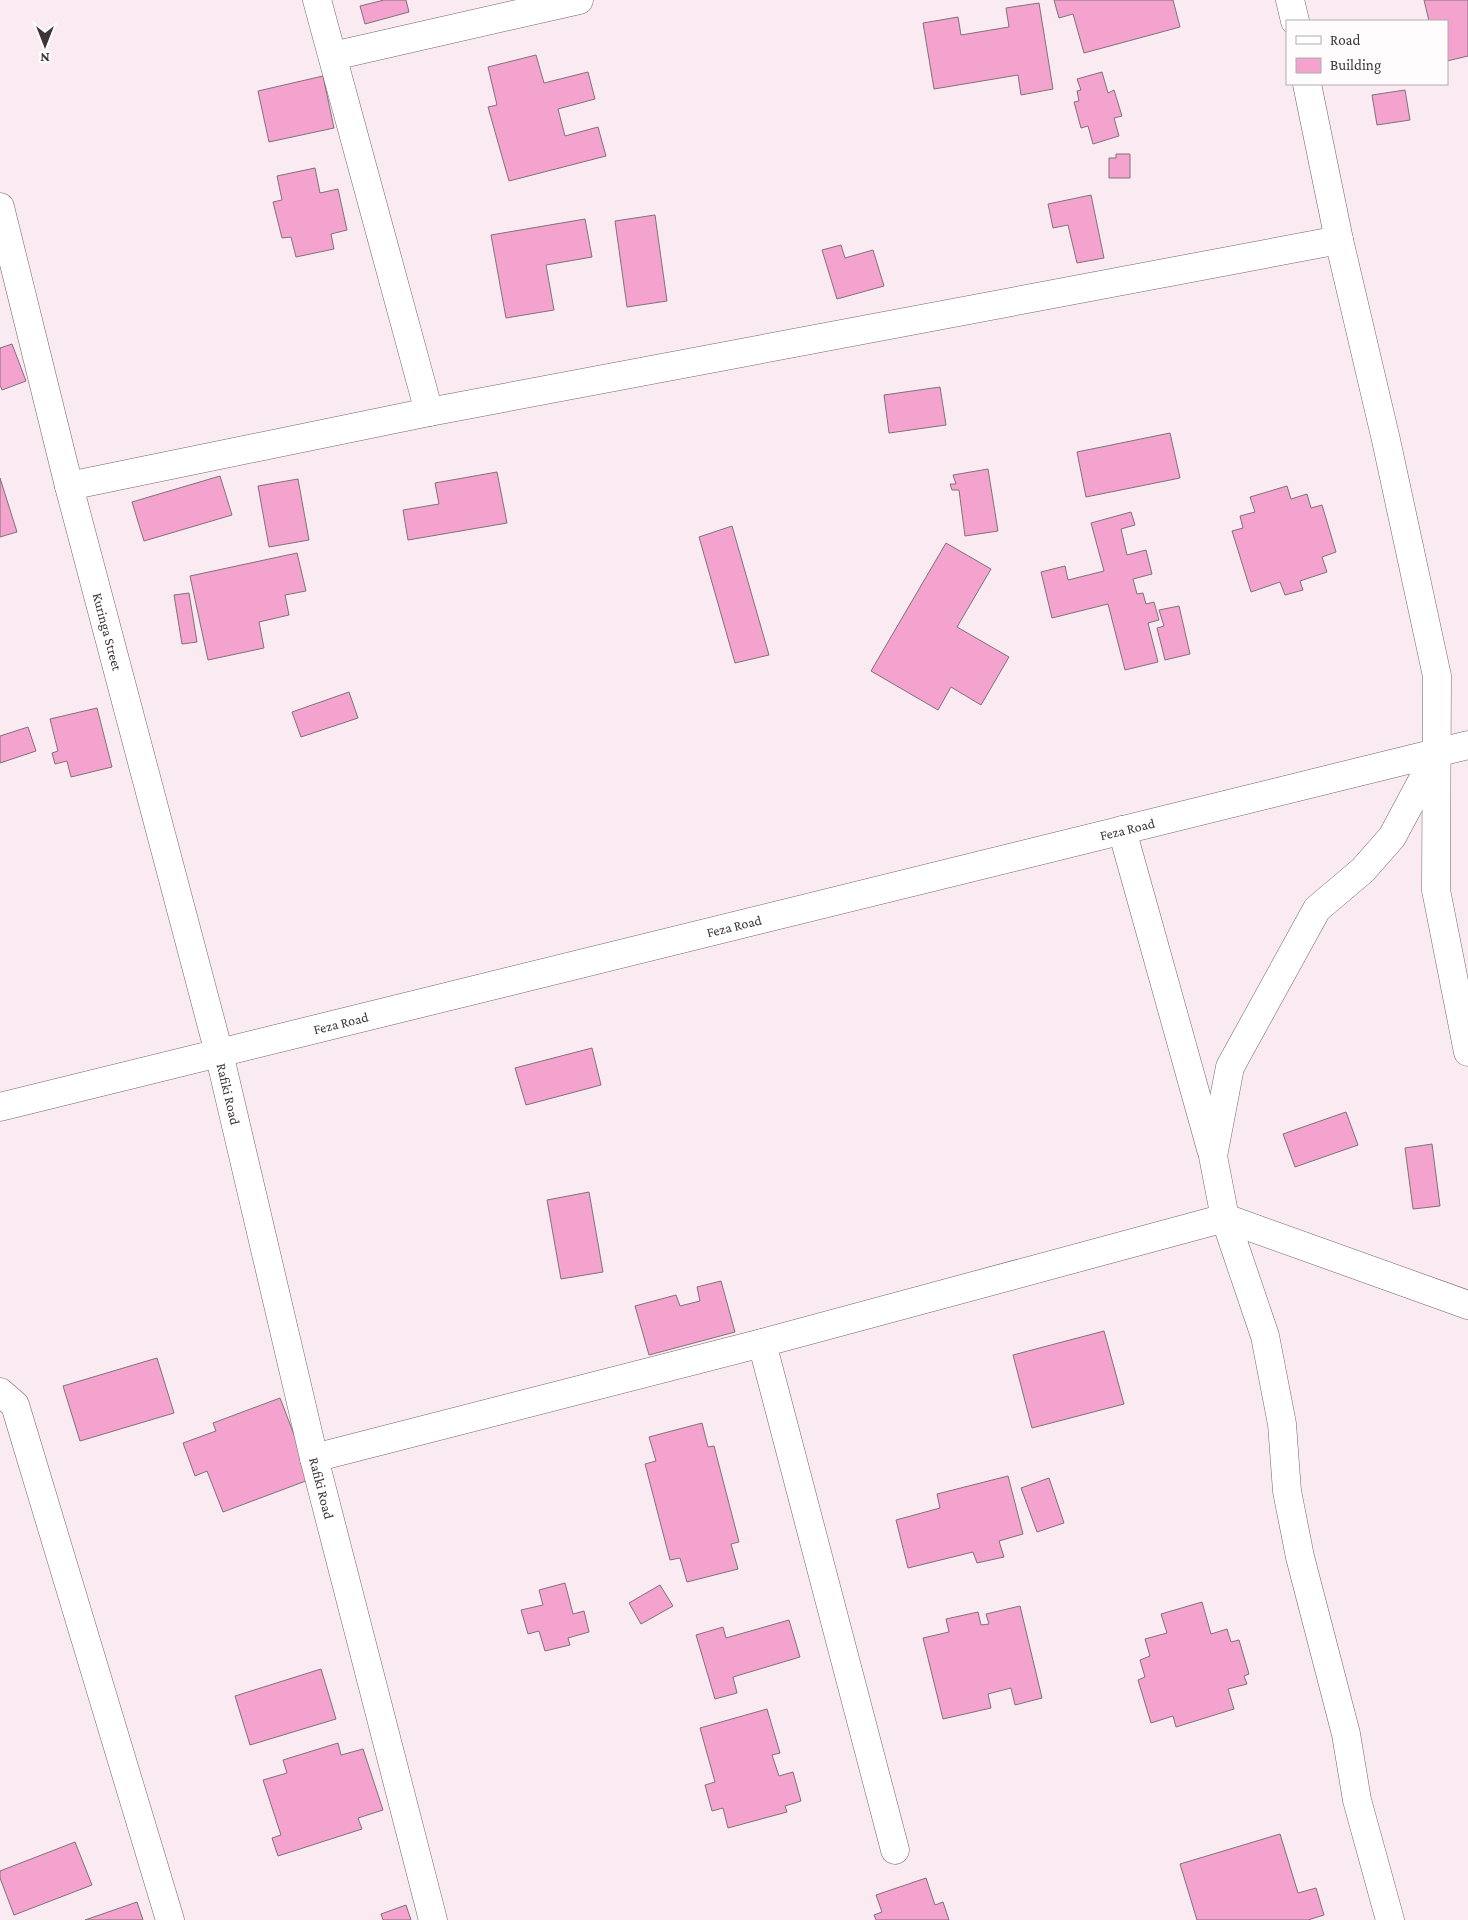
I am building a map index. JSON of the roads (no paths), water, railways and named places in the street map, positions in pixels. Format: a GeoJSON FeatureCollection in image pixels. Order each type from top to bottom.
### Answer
{"type":"FeatureCollection","features":[{"type":"Feature","properties":{"kind":"street"},"geometry":{"type":"LineString","coordinates":[[317,0],[429,412]]}},
{"type":"Feature","properties":{"kind":"street"},"geometry":{"type":"LineString","coordinates":[[333,56],[579,0]]}},
{"type":"Feature","properties":{"kind":"street"},"geometry":{"type":"LineString","coordinates":[[1290,0],[1295,20]]}},
{"type":"Feature","properties":{"kind":"street"},"geometry":{"type":"LineString","coordinates":[[1307,85],[1339,240],[1388,449],[1437,676],[1436,890],[1468,1052]]}},
{"type":"Feature","properties":{"kind":"street","name":"Kuringa Street"},"geometry":{"type":"LineString","coordinates":[[0,207],[69,486],[220,1054]]}},
{"type":"Feature","properties":{"kind":"street"},"geometry":{"type":"LineString","coordinates":[[69,486],[429,412],[1339,240]]}},
{"type":"Feature","properties":{"kind":"street","name":"Feza Road"},"geometry":{"type":"LineString","coordinates":[[0,1107],[1468,745]]}},
{"type":"Feature","properties":{"kind":"street"},"geometry":{"type":"LineString","coordinates":[[1213,1156],[1230,1067],[1317,909],[1363,870],[1392,837],[1437,753]]}},
{"type":"Feature","properties":{"kind":"street"},"geometry":{"type":"LineString","coordinates":[[1122,830],[1213,1156],[1225,1218],[1265,1336],[1282,1424],[1287,1491],[1300,1557],[1346,1734],[1357,1800],[1390,1920]]}},
{"type":"Feature","properties":{"kind":"street","name":"Rafiki Road"},"geometry":{"type":"LineString","coordinates":[[220,1054],[314,1458],[433,1920]]}},
{"type":"Feature","properties":{"kind":"street"},"geometry":{"type":"LineString","coordinates":[[314,1458],[762,1342],[1225,1218],[1468,1305]]}},
{"type":"Feature","properties":{"kind":"street"},"geometry":{"type":"LineString","coordinates":[[762,1342],[895,1850]]}},
{"type":"Feature","properties":{"kind":"street"},"geometry":{"type":"LineString","coordinates":[[0,1392],[15,1405],[170,1920]]}}]}
